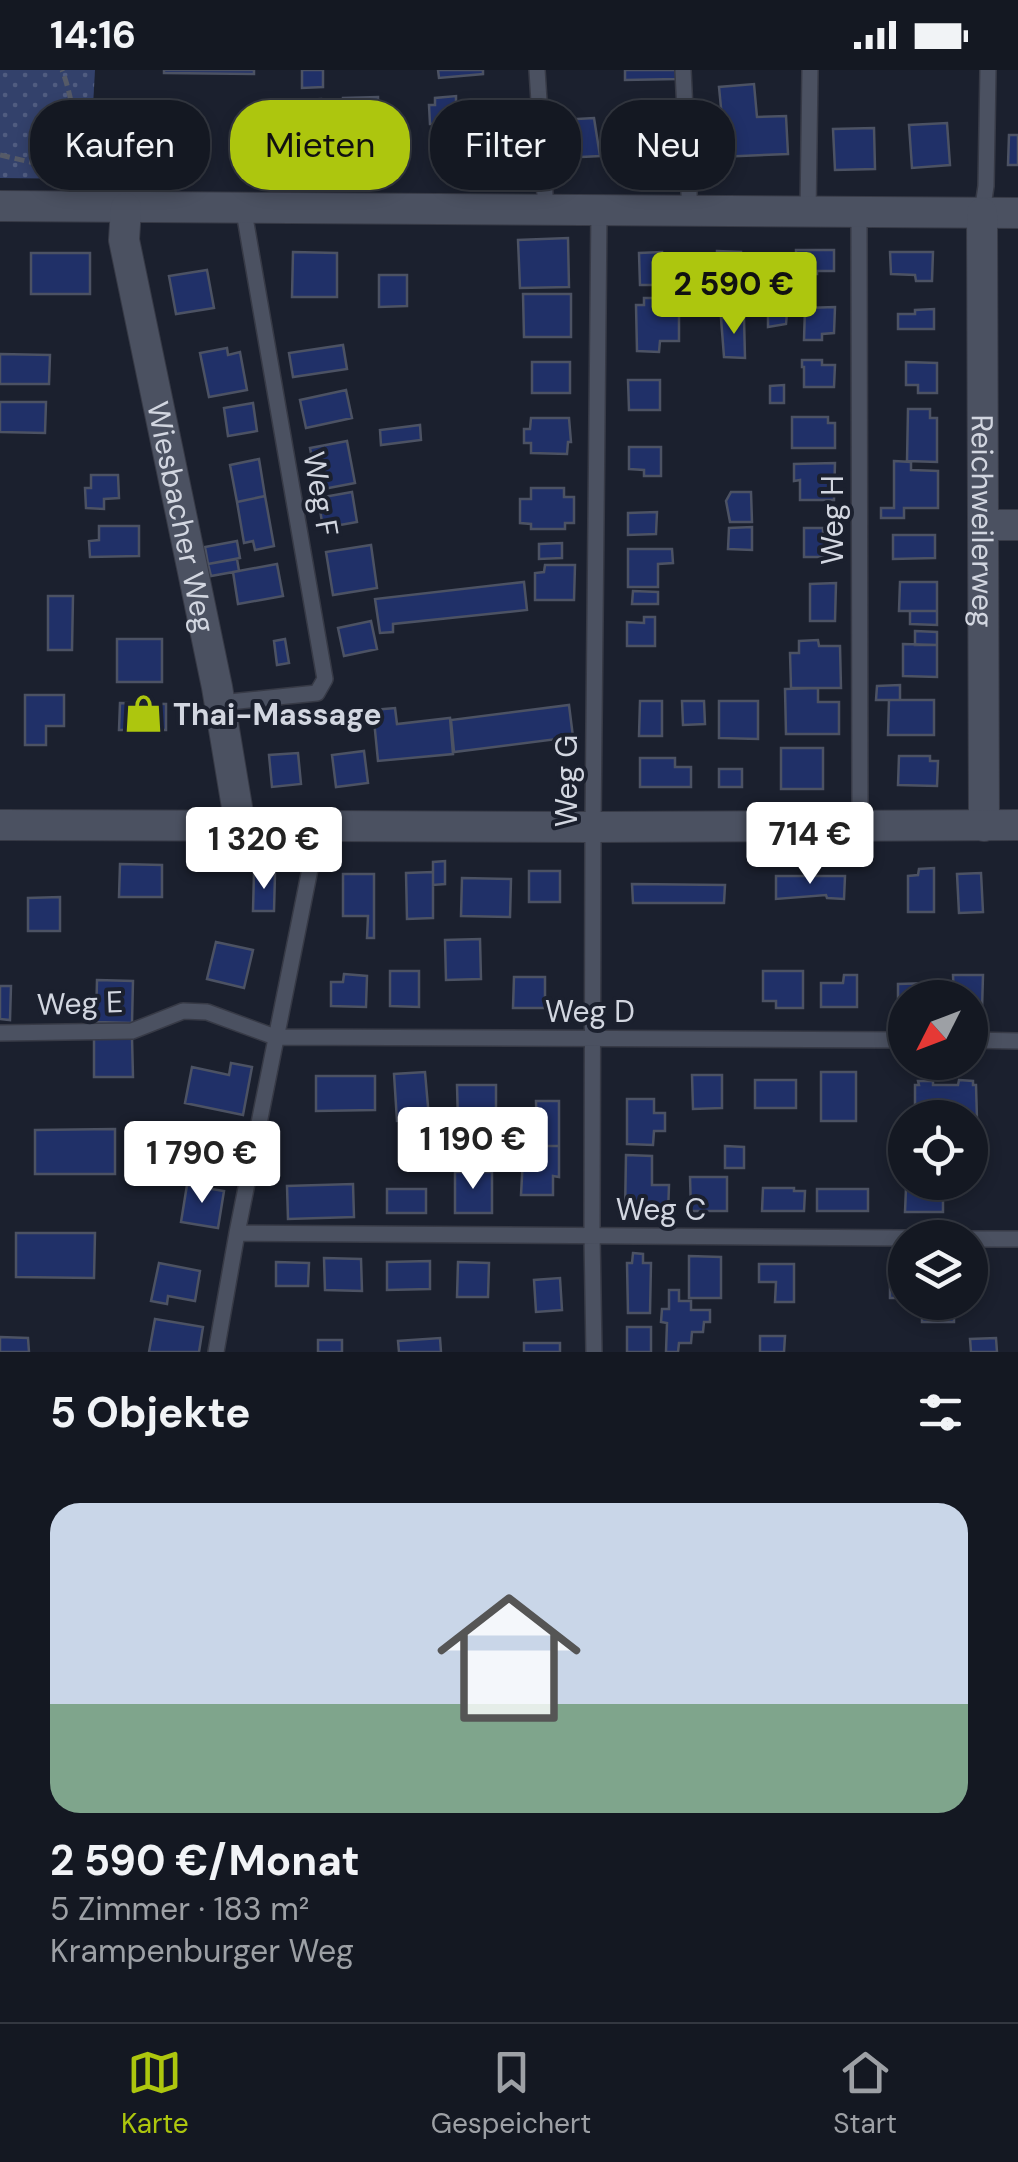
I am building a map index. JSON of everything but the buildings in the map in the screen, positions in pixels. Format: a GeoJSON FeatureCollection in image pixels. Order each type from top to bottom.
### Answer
{"type":"FeatureCollection","features":[{"type":"Feature","properties":{"kind":"street"},"geometry":{"type":"LineString","coordinates":[[0,206],[1018,213]]}},
{"type":"Feature","properties":{"kind":"street","name":"Wiesbacher Weg"},"geometry":{"type":"LineString","coordinates":[[126,208],[124,240],[220,703],[240,825]]}},
{"type":"Feature","properties":{"kind":"street","name":"Reichweilerweg"},"geometry":{"type":"LineString","coordinates":[[982,213],[984,826]]}},
{"type":"Feature","properties":{"kind":"street"},"geometry":{"type":"LineString","coordinates":[[983,524],[1018,525]]}},
{"type":"Feature","properties":{"kind":"street"},"geometry":{"type":"LineString","coordinates":[[0,825],[1018,826]]}},
{"type":"Feature","properties":{"kind":"lane"},"geometry":{"type":"LineString","coordinates":[[537,70],[546,211]]}},
{"type":"Feature","properties":{"kind":"lane"},"geometry":{"type":"LineString","coordinates":[[684,70],[690,212]]}},
{"type":"Feature","properties":{"kind":"lane"},"geometry":{"type":"LineString","coordinates":[[808,212],[810,70]]}},
{"type":"Feature","properties":{"kind":"lane"},"geometry":{"type":"LineString","coordinates":[[982,213],[988,70]]}},
{"type":"Feature","properties":{"kind":"lane","name":"Weg F"},"geometry":{"type":"LineString","coordinates":[[220,703],[317,694],[325,679],[243,206]]}},
{"type":"Feature","properties":{"kind":"lane","name":"Weg G"},"geometry":{"type":"LineString","coordinates":[[594,1352],[593,827],[599,211]]}},
{"type":"Feature","properties":{"kind":"lane","name":"Weg H"},"geometry":{"type":"LineString","coordinates":[[859,214],[860,827]]}},
{"type":"Feature","properties":{"kind":"lane"},"geometry":{"type":"LineString","coordinates":[[216,1352],[314,854],[312,825]]}},
{"type":"Feature","properties":{"kind":"lane","name":"Weg E"},"geometry":{"type":"LineString","coordinates":[[0,1033],[132,1031],[183,1012],[207,1012],[276,1038]]}},
{"type":"Feature","properties":{"kind":"lane","name":"Weg D"},"geometry":{"type":"LineString","coordinates":[[276,1038],[888,1040]]}},
{"type":"Feature","properties":{"kind":"lane"},"geometry":{"type":"LineString","coordinates":[[988,1040],[1018,1041]]}},
{"type":"Feature","properties":{"kind":"lane","name":"Weg C"},"geometry":{"type":"LineString","coordinates":[[237,1233],[888,1238]]}},
{"type":"Feature","properties":{"kind":"lane"},"geometry":{"type":"LineString","coordinates":[[988,1239],[1018,1239]]}},
{"type":"Feature","properties":{"kind":"path"},"geometry":{"type":"LineString","coordinates":[[0,155],[61,169],[74,143],[70,90],[62,70]]}},
{"type":"Feature","properties":{"kind":"shaded area"},"geometry":{"type":"Polygon","coordinates":[[[0,70],[95,70],[93,100],[30,100],[30,178],[0,178],[0,70]]]}},
{"type":"Feature","properties":{"kind":"place","name":"Thai-Massage"},"geometry":{"type":"Point","coordinates":[143,714]}}]}
